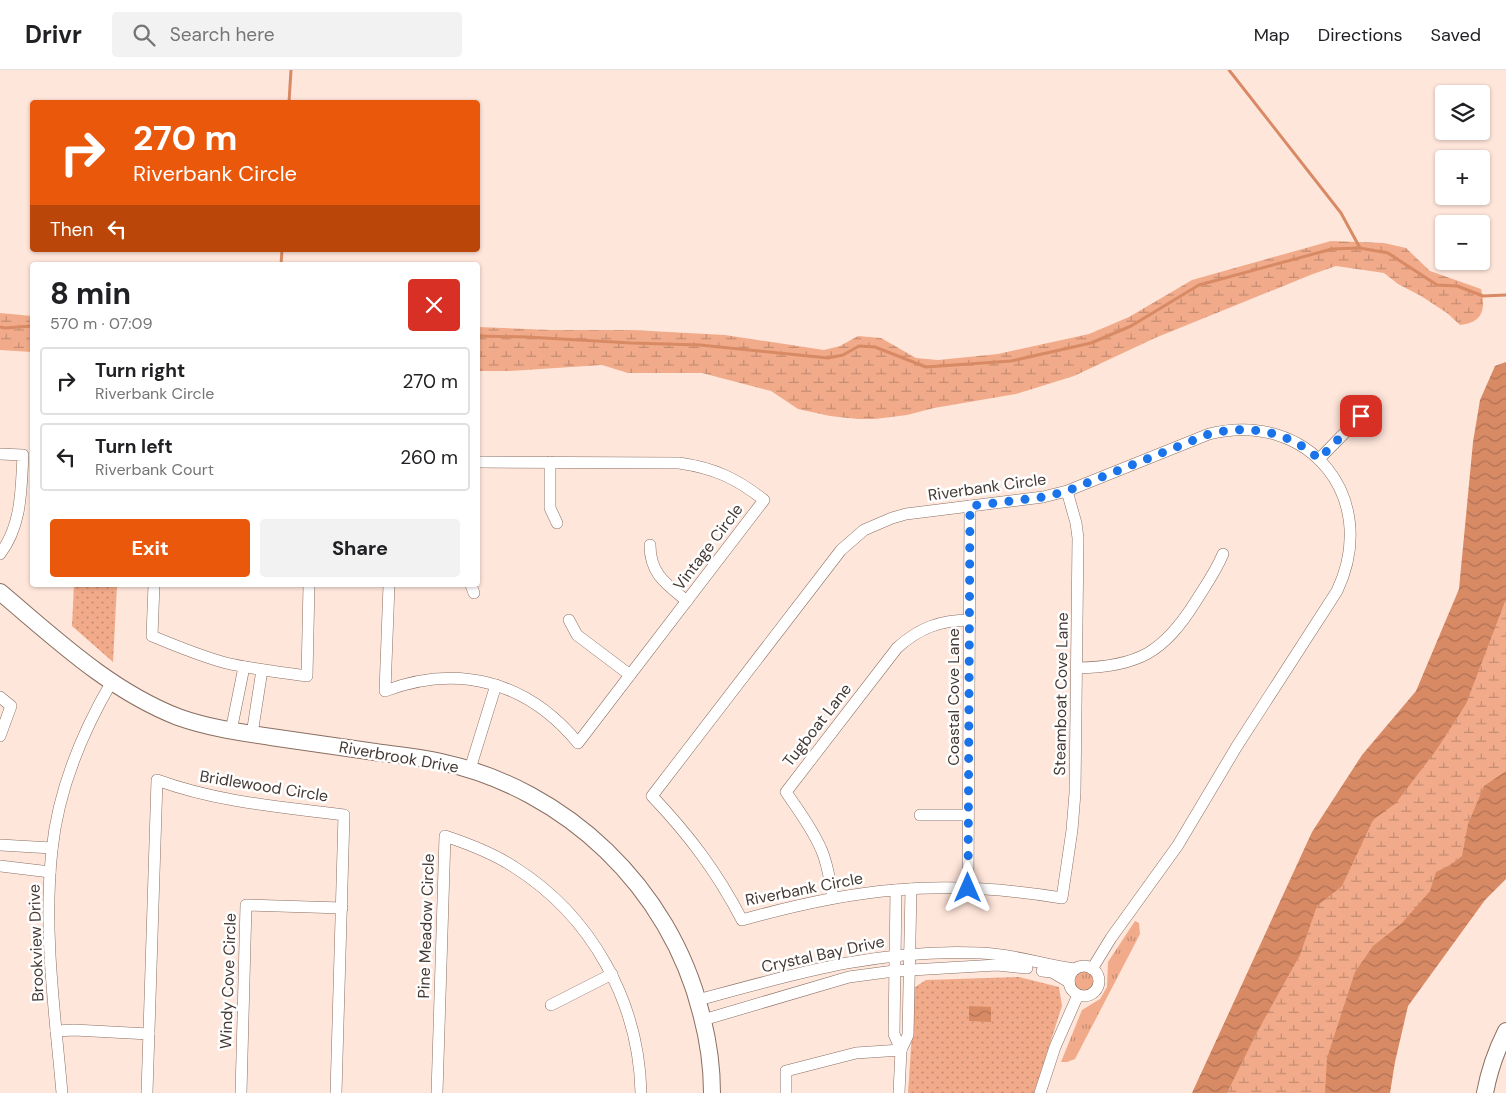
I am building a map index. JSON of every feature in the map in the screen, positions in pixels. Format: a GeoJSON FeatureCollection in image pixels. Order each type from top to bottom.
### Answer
{"type":"FeatureCollection","features":[{"type":"Feature","properties":{"kind":"street"},"geometry":{"type":"LineString","coordinates":[[1319,459],[1372,405]]}},
{"type":"Feature","properties":{"kind":"street","name":"Riverbank Circle"},"geometry":{"type":"LineString","coordinates":[[1062,898],[1005,890],[968,888],[896,890],[833,898],[792,906],[742,920],[729,894],[696,845],[652,796],[841,550],[864,530],[892,518],[1044,497],[1067,491],[1209,434],[1225,430],[1256,429],[1272,432],[1301,446],[1319,459],[1338,485],[1345,500],[1349,516],[1351,546],[1343,577],[1337,591],[1238,746],[1178,845],[1111,938],[1092,969]]}},
{"type":"Feature","properties":{"kind":"street"},"geometry":{"type":"LineString","coordinates":[[0,454],[23,455],[20,511],[10,539],[0,554]]}},
{"type":"Feature","properties":{"kind":"street","name":"Vintage Circle"},"geometry":{"type":"LineString","coordinates":[[388,587],[385,691],[420,680],[439,678],[477,680],[496,685],[534,702],[552,716],[578,743],[764,500],[733,478],[697,465],[679,462],[480,462]]}},
{"type":"Feature","properties":{"kind":"street"},"geometry":{"type":"LineString","coordinates":[[550,462],[550,508],[557,523]]}},
{"type":"Feature","properties":{"kind":"street","name":"Steamboat Cove Lane"},"geometry":{"type":"LineString","coordinates":[[1062,898],[1076,793],[1078,538],[1076,522],[1067,491]]}},
{"type":"Feature","properties":{"kind":"street","name":"Coastal Cove Lane"},"geometry":{"type":"LineString","coordinates":[[968,888],[970,506]]}},
{"type":"Feature","properties":{"kind":"street"},"geometry":{"type":"LineString","coordinates":[[650,545],[650,558],[655,572],[666,584],[687,601]]}},
{"type":"Feature","properties":{"kind":"street"},"geometry":{"type":"LineString","coordinates":[[1077,668],[1103,668],[1133,661],[1162,644],[1183,621],[1216,570],[1223,554]]}},
{"type":"Feature","properties":{"kind":"street"},"geometry":{"type":"LineString","coordinates":[[154,587],[152,636],[197,654],[244,667],[306,676],[309,587]]}},
{"type":"Feature","properties":{"kind":"street","name":"Riverbrook Drive"},"geometry":{"type":"LineString","coordinates":[[0,592],[87,666],[136,698],[172,714],[199,724],[231,731],[414,757],[470,769],[518,788],[551,806],[592,836],[609,852],[636,882],[665,923],[688,972],[698,1000],[711,1064],[712,1093]]}},
{"type":"Feature","properties":{"kind":"street"},"geometry":{"type":"LineString","coordinates":[[569,620],[577,635],[630,675]]}},
{"type":"Feature","properties":{"kind":"street","name":"Tugboat Lane"},"geometry":{"type":"LineString","coordinates":[[833,898],[822,850],[815,835],[786,792],[897,648],[909,637],[935,624],[948,620],[970,620]]}},
{"type":"Feature","properties":{"kind":"street"},"geometry":{"type":"LineString","coordinates":[[231,731],[244,667]]}},
{"type":"Feature","properties":{"kind":"street"},"geometry":{"type":"LineString","coordinates":[[252,734],[262,670]]}},
{"type":"Feature","properties":{"kind":"street","name":"Brookview Drive"},"geometry":{"type":"LineString","coordinates":[[62,1093],[48,922],[52,848],[59,812],[75,758],[95,712],[111,683]]}},
{"type":"Feature","properties":{"kind":"street"},"geometry":{"type":"LineString","coordinates":[[470,769],[496,685]]}},
{"type":"Feature","properties":{"kind":"street"},"geometry":{"type":"LineString","coordinates":[[239,687],[259,692]]}},
{"type":"Feature","properties":{"kind":"street"},"geometry":{"type":"LineString","coordinates":[[0,697],[11,706],[0,736]]}},
{"type":"Feature","properties":{"kind":"street","name":"Bridlewood Circle"},"geometry":{"type":"LineString","coordinates":[[147,1093],[156,780],[193,792],[224,799],[344,815],[336,1093]]}},
{"type":"Feature","properties":{"kind":"street"},"geometry":{"type":"LineString","coordinates":[[920,815],[968,815]]}},
{"type":"Feature","properties":{"kind":"street","name":"Pine Meadow Circle"},"geometry":{"type":"LineString","coordinates":[[437,1093],[445,836],[494,855],[515,867],[538,884],[576,920],[590,938],[612,974],[634,1032],[641,1093]]}},
{"type":"Feature","properties":{"kind":"street"},"geometry":{"type":"LineString","coordinates":[[0,845],[52,848]]}},
{"type":"Feature","properties":{"kind":"street"},"geometry":{"type":"LineString","coordinates":[[0,866],[50,872]]}},
{"type":"Feature","properties":{"kind":"street"},"geometry":{"type":"LineString","coordinates":[[899,1093],[901,1050],[908,1036],[911,889]]}},
{"type":"Feature","properties":{"kind":"street"},"geometry":{"type":"LineString","coordinates":[[896,890],[894,1034],[901,1050]]}},
{"type":"Feature","properties":{"kind":"street","name":"Windy Cove Circle"},"geometry":{"type":"LineString","coordinates":[[241,1093],[246,905],[342,908]]}},
{"type":"Feature","properties":{"kind":"street","name":"Crystal Bay Drive"},"geometry":{"type":"LineString","coordinates":[[698,1000],[802,972],[842,963],[895,955],[982,953],[1075,969]]}},
{"type":"Feature","properties":{"kind":"street","name":"Crystal Bay Drive"},"geometry":{"type":"LineString","coordinates":[[703,1020],[849,977],[894,971],[998,965],[1052,972],[1069,982]]}},
{"type":"Feature","properties":{"kind":"street"},"geometry":{"type":"LineString","coordinates":[[1083,966],[1092,969],[1098,976],[1099,981],[1096,990],[1089,995],[1078,995],[1072,990],[1069,982],[1072,973],[1075,969],[1083,966]]}},
{"type":"Feature","properties":{"kind":"street"},"geometry":{"type":"LineString","coordinates":[[551,1005],[612,974]]}},
{"type":"Feature","properties":{"kind":"street"},"geometry":{"type":"LineString","coordinates":[[1040,1093],[1055,1047],[1078,995]]}},
{"type":"Feature","properties":{"kind":"street"},"geometry":{"type":"LineString","coordinates":[[56,1031],[74,1030],[149,1034]]}},
{"type":"Feature","properties":{"kind":"street"},"geometry":{"type":"LineString","coordinates":[[1485,1093],[1489,1072],[1506,1031]]}},
{"type":"Feature","properties":{"kind":"street"},"geometry":{"type":"LineString","coordinates":[[786,1093],[786,1072],[856,1053],[901,1050]]}},
{"type":"Feature","properties":{"kind":"green space"},"geometry":{"type":"Polygon","coordinates":[[[1331,241],[1384,243],[1406,248],[1430,271],[1481,289],[1483,309],[1474,321],[1460,325],[1447,313],[1398,284],[1384,273],[1336,266],[1155,338],[1074,376],[1016,394],[934,408],[907,415],[875,419],[830,416],[798,409],[771,391],[702,373],[628,373],[602,365],[480,371],[480,327],[551,330],[632,330],[725,335],[824,350],[840,346],[858,336],[881,338],[916,358],[938,360],[998,354],[1089,334],[1129,317],[1192,280],[1331,241]]]}},
{"type":"Feature","properties":{"kind":"green space"},"geometry":{"type":"Polygon","coordinates":[[[0,313],[30,316],[30,352],[0,350],[0,313]]]}},
{"type":"Feature","properties":{"kind":"green space"},"geometry":{"type":"Polygon","coordinates":[[[1506,532],[1506,817],[1345,1093],[1223,1093],[1290,946],[1506,532]]]}},
{"type":"Feature","properties":{"kind":"green space"},"geometry":{"type":"Polygon","coordinates":[[[74,587],[117,587],[113,662],[72,626],[74,587]]]}},
{"type":"Feature","properties":{"kind":"green space"},"geometry":{"type":"Polygon","coordinates":[[[1135,921],[1139,923],[1140,934],[1075,1059],[1061,1062],[1082,1010],[1100,999],[1107,987],[1108,962],[1135,921]]]}},
{"type":"Feature","properties":{"kind":"green space"},"geometry":{"type":"Polygon","coordinates":[[[1084,970],[1093,973],[1096,982],[1093,991],[1084,994],[1075,991],[1072,982],[1075,973],[1084,970]]]}},
{"type":"Feature","properties":{"kind":"green space"},"geometry":{"type":"Polygon","coordinates":[[[1019,977],[1059,987],[1062,1006],[1034,1093],[908,1093],[915,987],[926,980],[1019,977]]]}},
{"type":"Feature","properties":{"kind":"water"},"geometry":{"type":"Polygon","coordinates":[[[1506,362],[1506,599],[1466,704],[1437,749],[1396,803],[1373,820],[1342,886],[1317,906],[1300,955],[1256,1034],[1227,1093],[1192,1093],[1312,832],[1362,755],[1416,691],[1459,589],[1473,442],[1480,400],[1495,366],[1506,362]]]}},
{"type":"Feature","properties":{"kind":"water"},"geometry":{"type":"Polygon","coordinates":[[[1506,771],[1506,879],[1485,900],[1408,1006],[1390,1093],[1325,1093],[1327,1058],[1355,972],[1373,946],[1402,923],[1430,891],[1436,872],[1452,864],[1462,856],[1468,824],[1484,786],[1506,771]]]}},
{"type":"Feature","properties":{"kind":"water"},"geometry":{"type":"Polygon","coordinates":[[[969,1006],[991,1007],[991,1022],[969,1021],[969,1006]]]}},
{"type":"Feature","properties":{"kind":"waterway"},"geometry":{"type":"LineString","coordinates":[[289,100],[291,70]]}},
{"type":"Feature","properties":{"kind":"waterway"},"geometry":{"type":"LineString","coordinates":[[1229,70],[1341,213],[1360,248]]}},
{"type":"Feature","properties":{"kind":"waterway"},"geometry":{"type":"LineString","coordinates":[[480,336],[700,345],[828,358],[843,355],[859,346],[875,347],[926,367],[1011,361],[1091,343],[1131,326],[1199,285],[1332,249],[1360,248],[1388,253],[1437,285],[1457,286],[1483,296],[1506,295]]}},
{"type":"Feature","properties":{"kind":"waterway"},"geometry":{"type":"LineString","coordinates":[[281,262],[282,252]]}},
{"type":"Feature","properties":{"kind":"waterway"},"geometry":{"type":"LineString","coordinates":[[0,327],[30,326]]}},
{"type":"Feature","properties":{"kind":"route"},"geometry":{"type":"LineString","coordinates":[[968,888],[970,506],[1044,497],[1067,491],[1209,434],[1225,430],[1241,428],[1272,432],[1288,438],[1319,459],[1361,416]]}}]}
